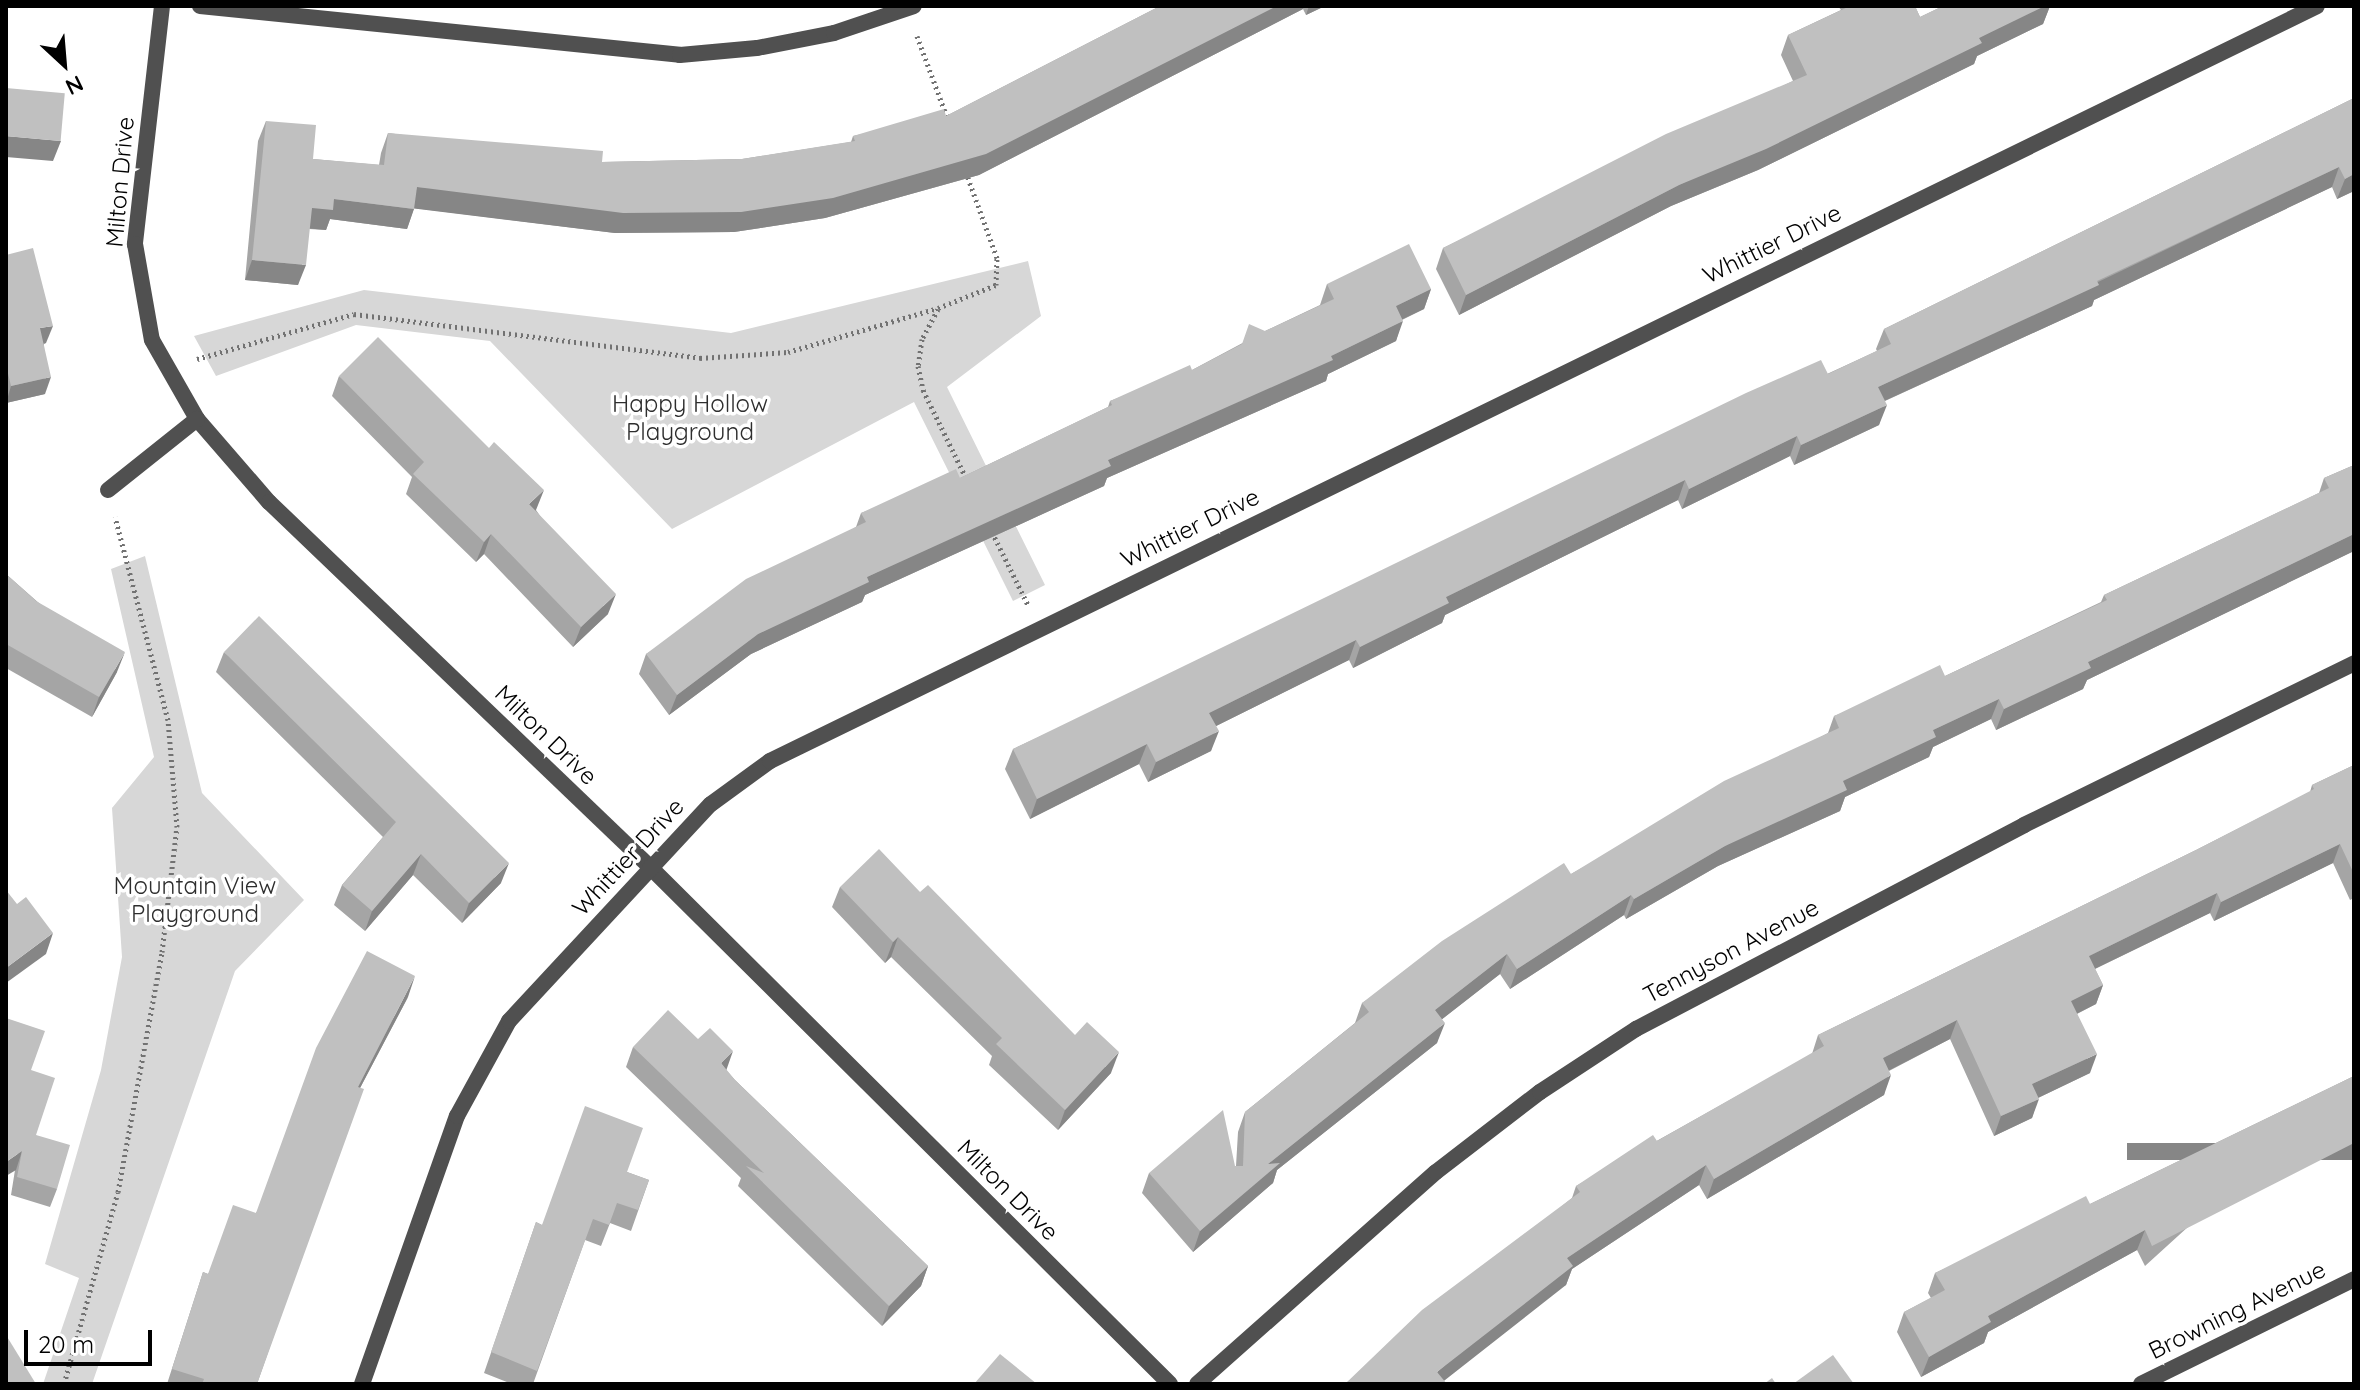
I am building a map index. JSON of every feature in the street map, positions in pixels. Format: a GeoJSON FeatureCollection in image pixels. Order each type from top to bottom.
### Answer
{"type":"FeatureCollection","features":[{"type":"Feature","properties":{"kind":"street","name":"Milton Drive"},"geometry":{"type":"LineString","coordinates":[[162,6],[135,244],[140,296],[166,369],[197,419],[269,502],[650,867],[1170,1384]]}},
{"type":"Feature","properties":{"kind":"street"},"geometry":{"type":"LineString","coordinates":[[200,6],[680,55],[819,36],[911,8]]}},
{"type":"Feature","properties":{"kind":"street","name":"Whittier Drive"},"geometry":{"type":"LineString","coordinates":[[362,1384],[457,1116],[480,1067],[509,1021],[711,804],[770,761],[2317,6]]}},
{"type":"Feature","properties":{"kind":"street"},"geometry":{"type":"LineString","coordinates":[[108,490],[197,419]]}},
{"type":"Feature","properties":{"kind":"street","name":"Tennyson Avenue"},"geometry":{"type":"LineString","coordinates":[[1197,1384],[1436,1172],[1540,1092],[1636,1029],[2024,825],[2354,663]]}},
{"type":"Feature","properties":{"kind":"street","name":"Browning Avenue"},"geometry":{"type":"LineString","coordinates":[[2141,1384],[2354,1279]]}},
{"type":"Feature","properties":{"kind":"path"},"geometry":{"type":"LineString","coordinates":[[911,8],[950,127]]}},
{"type":"Feature","properties":{"kind":"path"},"geometry":{"type":"LineString","coordinates":[[166,369],[354,314],[732,358],[788,352],[938,308],[996,285],[997,258],[966,171]]}},
{"type":"Feature","properties":{"kind":"path"},"geometry":{"type":"LineString","coordinates":[[938,308],[922,339],[918,366],[923,390],[969,485]]}},
{"type":"Feature","properties":{"kind":"path"},"geometry":{"type":"LineString","coordinates":[[64,1384],[118,1192],[162,952],[177,827],[168,720],[108,490]]}},
{"type":"Feature","properties":{"kind":"path"},"geometry":{"type":"LineString","coordinates":[[989,526],[1039,628]]}},
{"type":"Feature","properties":{"kind":"green space","name":"Happy Hollow Playground"},"geometry":{"type":"Polygon","coordinates":[[[1028,261],[1041,316],[947,387],[1045,585],[1013,601],[914,402],[672,529],[490,341],[356,325],[216,376],[194,336],[364,290],[731,333],[1028,261]]]}},
{"type":"Feature","properties":{"kind":"green space","name":"Mountain View Playground"},"geometry":{"type":"Polygon","coordinates":[[[145,556],[202,793],[304,900],[235,971],[92,1384],[43,1384],[79,1278],[45,1264],[101,1070],[122,957],[112,808],[154,757],[111,569],[145,556]]]}},
{"type":"Feature","properties":{"kind":"building"},"geometry":{"type":"Polygon","coordinates":[[[1160,6],[1277,6],[986,154],[833,198],[741,212],[623,213],[417,187],[414,209],[334,199],[333,210],[312,208],[306,265],[252,260],[266,121],[316,125],[313,159],[384,165],[388,133],[603,151],[602,162],[742,159],[855,141],[853,136],[944,109],[946,116],[1160,6]]]}},
{"type":"Feature","properties":{"kind":"building"},"geometry":{"type":"Polygon","coordinates":[[[1850,6],[1915,6],[1920,17],[1943,6],[2045,6],[1979,38],[1982,43],[1766,149],[1679,185],[1466,295],[1443,248],[1666,134],[1807,75],[1788,35],[1850,6]]]}},
{"type":"Feature","properties":{"kind":"building"},"geometry":{"type":"Polygon","coordinates":[[[6,88],[65,93],[61,141],[6,136],[6,88]]]}},
{"type":"Feature","properties":{"kind":"building"},"geometry":{"type":"Polygon","coordinates":[[[2354,98],[2354,174],[2345,179],[2339,167],[2097,281],[2099,285],[1878,387],[1887,405],[1801,445],[1797,436],[1689,489],[1685,480],[1446,597],[1449,603],[1360,647],[1356,640],[1209,713],[1219,731],[1156,762],[1147,744],[1037,799],[1013,749],[1746,393],[1821,360],[1828,374],[1891,344],[1884,329],[2354,98]]]}},
{"type":"Feature","properties":{"kind":"building"},"geometry":{"type":"Polygon","coordinates":[[[1409,244],[1431,289],[1396,306],[1403,321],[1331,356],[1333,360],[1108,460],[1111,466],[867,577],[869,582],[758,634],[677,695],[646,654],[746,579],[866,522],[861,513],[956,469],[960,478],[1112,405],[1110,401],[1190,365],[1192,370],[1242,344],[1249,324],[1265,331],[1334,299],[1327,284],[1409,244]]]}},
{"type":"Feature","properties":{"kind":"building"},"geometry":{"type":"Polygon","coordinates":[[[33,248],[53,326],[40,328],[51,377],[11,386],[6,365],[6,255],[33,248]]]}},
{"type":"Feature","properties":{"kind":"building"},"geometry":{"type":"Polygon","coordinates":[[[378,337],[489,448],[494,442],[544,490],[529,504],[616,594],[581,627],[491,534],[484,542],[413,474],[424,462],[339,376],[378,337]]]}},
{"type":"Feature","properties":{"kind":"building"},"geometry":{"type":"Polygon","coordinates":[[[2354,465],[2354,534],[2088,662],[2091,668],[2004,709],[1999,699],[1933,730],[1936,737],[1843,781],[1847,790],[1725,846],[1634,899],[1631,895],[1517,969],[1507,954],[1435,1010],[1445,1023],[1268,1164],[1280,1163],[1200,1231],[1149,1173],[1223,1110],[1235,1166],[1243,1166],[1245,1112],[1369,1012],[1362,1003],[1442,941],[1564,863],[1571,874],[1724,781],[1839,728],[1834,716],[1940,665],[1945,676],[2107,600],[2104,595],[2329,488],[2324,478],[2354,465]]]}},
{"type":"Feature","properties":{"kind":"building"},"geometry":{"type":"Polygon","coordinates":[[[6,574],[36,601],[125,652],[99,697],[6,644],[6,574]]]}},
{"type":"Feature","properties":{"kind":"building"},"geometry":{"type":"Polygon","coordinates":[[[259,616],[509,863],[469,903],[421,854],[372,911],[342,885],[396,822],[224,652],[259,616]]]}},
{"type":"Feature","properties":{"kind":"building"},"geometry":{"type":"Polygon","coordinates":[[[2354,765],[2354,874],[2340,844],[2221,902],[2217,893],[2089,956],[2103,985],[2071,1001],[2097,1054],[2032,1084],[2039,1099],[2001,1116],[1957,1020],[1883,1058],[1891,1075],[1714,1179],[1706,1165],[1567,1258],[1573,1266],[1437,1372],[1447,1384],[1345,1384],[1422,1310],[1580,1192],[1576,1186],[1653,1135],[1657,1141],[1824,1046],[1818,1035],[2196,850],[2354,765]]]}},
{"type":"Feature","properties":{"kind":"building"},"geometry":{"type":"Polygon","coordinates":[[[879,849],[920,892],[928,885],[1075,1035],[1087,1022],[1119,1052],[1065,1110],[996,1044],[1002,1038],[898,937],[893,942],[840,887],[879,849]]]}},
{"type":"Feature","properties":{"kind":"building"},"geometry":{"type":"Polygon","coordinates":[[[6,890],[17,904],[26,897],[53,933],[6,968],[6,890]]]}},
{"type":"Feature","properties":{"kind":"building"},"geometry":{"type":"Polygon","coordinates":[[[367,951],[415,976],[358,1087],[364,1089],[257,1384],[202,1384],[204,1379],[172,1369],[203,1272],[208,1274],[233,1205],[256,1213],[316,1048],[367,951]]]}},
{"type":"Feature","properties":{"kind":"building"},"geometry":{"type":"Polygon","coordinates":[[[668,1010],[698,1039],[710,1028],[733,1051],[721,1063],[735,1080],[928,1266],[889,1306],[746,1166],[764,1173],[633,1047],[668,1010]]]}},
{"type":"Feature","properties":{"kind":"building"},"geometry":{"type":"Polygon","coordinates":[[[6,1018],[45,1031],[31,1070],[55,1078],[36,1135],[70,1145],[57,1189],[17,1177],[22,1151],[6,1162],[6,1018]]]}},
{"type":"Feature","properties":{"kind":"building"},"geometry":{"type":"Polygon","coordinates":[[[2354,1076],[2354,1143],[2152,1246],[2145,1230],[1988,1316],[1991,1322],[1929,1357],[1904,1312],[1945,1290],[1935,1273],[2086,1196],[2090,1204],[2354,1076]]]}},
{"type":"Feature","properties":{"kind":"building"},"geometry":{"type":"Polygon","coordinates":[[[585,1106],[643,1128],[627,1172],[649,1180],[638,1210],[617,1203],[609,1225],[593,1219],[537,1371],[491,1352],[536,1222],[542,1225],[585,1106]]]}},
{"type":"Feature","properties":{"kind":"building"},"geometry":{"type":"Polygon","coordinates":[[[6,1335],[36,1384],[6,1384],[6,1335]]]}},
{"type":"Feature","properties":{"kind":"building"},"geometry":{"type":"Polygon","coordinates":[[[1000,1354],[1037,1384],[974,1384],[1000,1354]]]}},
{"type":"Feature","properties":{"kind":"building"},"geometry":{"type":"Polygon","coordinates":[[[1833,1355],[1854,1384],[1793,1384],[1833,1355]]]}}]}
